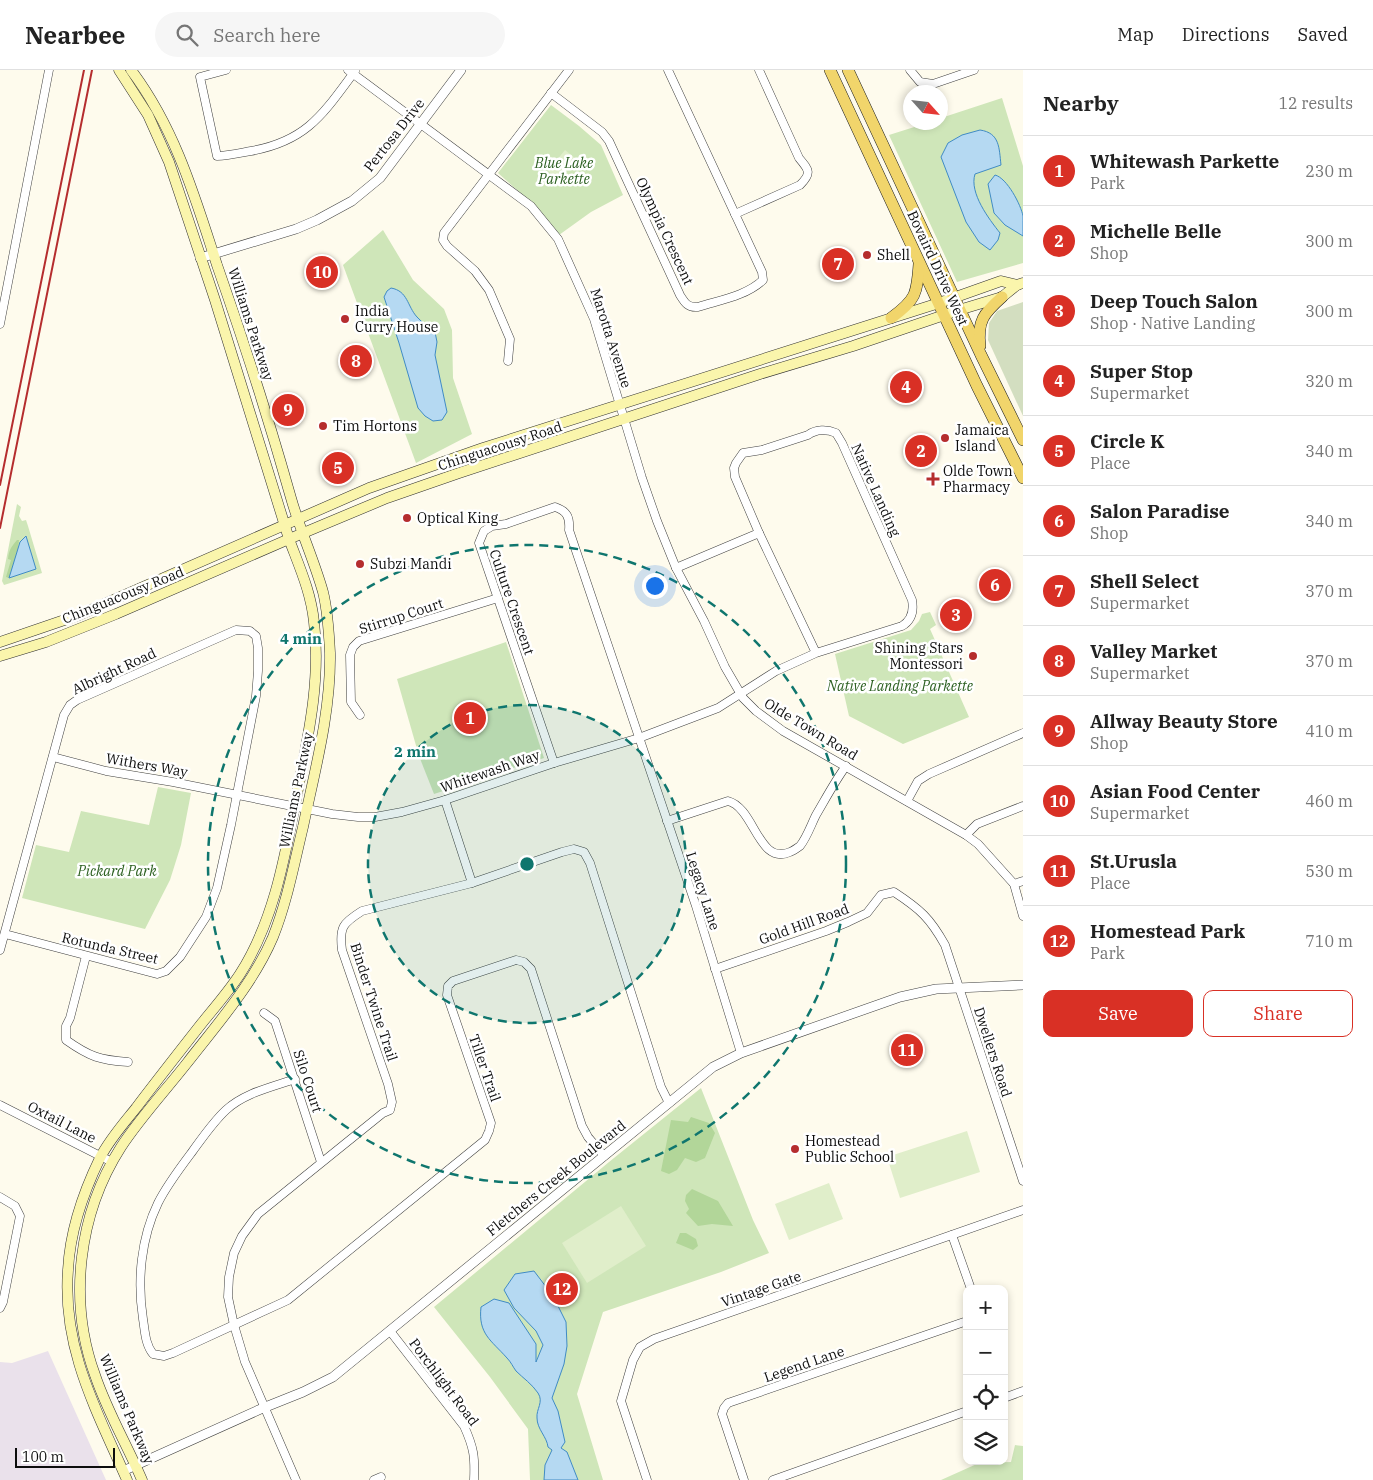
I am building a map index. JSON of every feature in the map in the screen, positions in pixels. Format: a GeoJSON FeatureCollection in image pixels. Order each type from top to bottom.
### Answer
{"type":"FeatureCollection","features":[{"type":"Feature","properties":{"kind":"main road","name":"Williams Parkway"},"geometry":{"type":"LineString","coordinates":[[119,70],[148,116],[169,162],[218,310],[288,539],[303,573],[314,620],[316,650],[316,682],[312,713],[295,806],[269,913],[251,955],[223,998],[100,1156],[79,1208],[68,1270],[67,1296],[70,1321],[78,1366],[125,1475]]}},
{"type":"Feature","properties":{"kind":"main road","name":"Williams Parkway"},"geometry":{"type":"LineString","coordinates":[[131,70],[151,100],[174,143],[187,173],[276,444],[297,520],[315,566],[323,594],[330,655],[327,707],[322,738],[307,809],[280,917],[270,942],[246,987],[122,1146],[112,1162],[93,1208],[85,1237],[80,1298],[86,1344],[94,1374],[142,1480]]}},
{"type":"Feature","properties":{"kind":"main road","name":"Bovaird Drive West"},"geometry":{"type":"LineString","coordinates":[[830,70],[977,386],[1023,478]]}},
{"type":"Feature","properties":{"kind":"main road","name":"Bovaird Drive West"},"geometry":{"type":"LineString","coordinates":[[848,70],[954,298],[1023,440]]}},
{"type":"Feature","properties":{"kind":"main road"},"geometry":{"type":"LineString","coordinates":[[891,318],[905,307],[917,290],[919,262]]}},
{"type":"Feature","properties":{"kind":"main road","name":"Chinguacousy Road"},"geometry":{"type":"LineString","coordinates":[[2,641],[78,616],[395,478],[619,404],[939,303],[1001,281],[1020,284]]}},
{"type":"Feature","properties":{"kind":"main road","name":"Chinguacousy Road"},"geometry":{"type":"LineString","coordinates":[[0,656],[46,642],[116,614],[288,539],[388,498],[760,374],[872,340],[1002,297],[1020,284]]}},
{"type":"Feature","properties":{"kind":"main road"},"geometry":{"type":"LineString","coordinates":[[981,355],[979,327],[987,310],[1002,297]]}},
{"type":"Feature","properties":{"kind":"street"},"geometry":{"type":"LineString","coordinates":[[0,321],[49,70]]}},
{"type":"Feature","properties":{"kind":"street"},"geometry":{"type":"LineString","coordinates":[[226,70],[200,77],[217,156],[271,148],[301,133],[323,114],[352,71]]}},
{"type":"Feature","properties":{"kind":"street","name":"Pertosa Drive"},"geometry":{"type":"LineString","coordinates":[[200,258],[296,229],[352,201],[380,178],[461,70]]}},
{"type":"Feature","properties":{"kind":"street"},"geometry":{"type":"LineString","coordinates":[[508,361],[510,339],[489,290],[475,271],[447,246],[444,240],[444,233],[569,70]]}},
{"type":"Feature","properties":{"kind":"street","name":"Olympia Crescent"},"geometry":{"type":"LineString","coordinates":[[552,92],[602,132],[608,141],[680,295],[686,304],[692,308],[743,293],[756,287],[763,280],[762,272],[668,70]]}},
{"type":"Feature","properties":{"kind":"street"},"geometry":{"type":"LineString","coordinates":[[735,214],[800,185],[808,178],[806,167],[799,158],[759,70]]}},
{"type":"Feature","properties":{"kind":"street"},"geometry":{"type":"LineString","coordinates":[[910,70],[920,82],[933,84],[974,70]]}},
{"type":"Feature","properties":{"kind":"street","name":"Marotta Avenue"},"geometry":{"type":"LineString","coordinates":[[352,71],[531,206],[558,239],[594,319],[624,419]]}},
{"type":"Feature","properties":{"kind":"street","name":"Olde Town Road"},"geometry":{"type":"LineString","coordinates":[[624,419],[657,521],[676,568],[704,621],[725,667],[743,698],[756,711],[784,731],[966,835],[978,844],[1014,884],[1023,916]]}},
{"type":"Feature","properties":{"kind":"street","name":"Native Landing"},"geometry":{"type":"LineString","coordinates":[[740,693],[776,670],[816,653],[902,626],[909,620],[914,607],[842,443],[836,433],[823,430],[762,450],[743,453],[734,468],[735,477],[756,522],[759,533],[816,653]]}},
{"type":"Feature","properties":{"kind":"street","name":"Culture Crescent"},"geometry":{"type":"LineString","coordinates":[[554,763],[479,542],[484,531],[492,526],[506,524],[555,507],[567,514],[570,520],[569,530],[639,738]]}},
{"type":"Feature","properties":{"kind":"street"},"geometry":{"type":"LineString","coordinates":[[676,568],[759,533]]}},
{"type":"Feature","properties":{"kind":"street","name":"Stirrup Court"},"geometry":{"type":"LineString","coordinates":[[360,715],[350,702],[350,655],[359,641],[498,598]]}},
{"type":"Feature","properties":{"kind":"street","name":"Albright Road"},"geometry":{"type":"LineString","coordinates":[[0,950],[64,714],[70,705],[77,700],[236,630],[250,631],[256,636],[258,671],[256,696],[238,794]]}},
{"type":"Feature","properties":{"kind":"street","name":"Whitewash Way"},"geometry":{"type":"LineString","coordinates":[[238,794],[307,809],[358,817],[375,817],[445,800],[554,763],[639,738],[718,708],[740,693]]}},
{"type":"Feature","properties":{"kind":"street"},"geometry":{"type":"LineString","coordinates":[[907,801],[918,781],[929,774],[1023,733]]}},
{"type":"Feature","properties":{"kind":"street","name":"Legacy Lane"},"geometry":{"type":"LineString","coordinates":[[639,738],[741,1053]]}},
{"type":"Feature","properties":{"kind":"street","name":"Withers Way"},"geometry":{"type":"LineString","coordinates":[[53,757],[106,772],[238,794]]}},
{"type":"Feature","properties":{"kind":"street"},"geometry":{"type":"LineString","coordinates":[[667,821],[728,801],[735,803],[743,810],[769,851],[782,855],[799,847],[837,778],[846,766]]}},
{"type":"Feature","properties":{"kind":"street","name":"Rotunda Street"},"geometry":{"type":"LineString","coordinates":[[5,934],[157,974],[172,966],[206,917],[217,888],[238,794]]}},
{"type":"Feature","properties":{"kind":"street"},"geometry":{"type":"LineString","coordinates":[[445,800],[472,884]]}},
{"type":"Feature","properties":{"kind":"street"},"geometry":{"type":"LineString","coordinates":[[966,835],[977,824],[1023,806]]}},
{"type":"Feature","properties":{"kind":"street","name":"Binder Twine Trail"},"geometry":{"type":"LineString","coordinates":[[296,1480],[263,1408],[245,1362],[228,1296],[229,1277],[234,1253],[242,1236],[258,1214],[383,1113],[390,1110],[392,1102],[388,1084],[342,950],[340,934],[347,921],[362,911],[472,884],[562,852],[574,849],[584,852],[590,863],[660,1088],[669,1103]]}},
{"type":"Feature","properties":{"kind":"street"},"geometry":{"type":"LineString","coordinates":[[1014,884],[1023,880]]}},
{"type":"Feature","properties":{"kind":"street","name":"Gold Hill Road"},"geometry":{"type":"LineString","coordinates":[[715,969],[848,922],[867,913],[881,895],[894,892],[915,906],[933,924],[945,945],[958,988]]}},
{"type":"Feature","properties":{"kind":"street"},"geometry":{"type":"LineString","coordinates":[[86,956],[70,1018],[66,1026],[66,1040],[82,1051],[99,1059],[128,1062]]}},
{"type":"Feature","properties":{"kind":"street","name":"Tiller Trail"},"geometry":{"type":"LineString","coordinates":[[234,1325],[288,1300],[485,1140],[490,1123],[447,995],[448,986],[453,980],[516,960],[524,962],[531,969],[582,1126],[588,1137],[604,1156]]}},
{"type":"Feature","properties":{"kind":"street","name":"Fletchers Creek Boulevard"},"geometry":{"type":"LineString","coordinates":[[125,1475],[135,1465],[303,1392],[333,1376],[390,1332],[713,1067],[741,1053],[900,997],[936,989],[1023,986]]}},
{"type":"Feature","properties":{"kind":"street","name":"Dwellers Road"},"geometry":{"type":"LineString","coordinates":[[958,988],[1023,1181]]}},
{"type":"Feature","properties":{"kind":"street","name":"Silo Court"},"geometry":{"type":"LineString","coordinates":[[264,1013],[275,1021],[321,1162]]}},
{"type":"Feature","properties":{"kind":"street"},"geometry":{"type":"LineString","coordinates":[[234,1325],[173,1353],[164,1356],[154,1354],[147,1346],[141,1309],[140,1276],[145,1238],[158,1203],[210,1127],[226,1109],[242,1098],[295,1079]]}},
{"type":"Feature","properties":{"kind":"street","name":"Oxtail Lane"},"geometry":{"type":"LineString","coordinates":[[0,1105],[112,1162]]}},
{"type":"Feature","properties":{"kind":"street"},"geometry":{"type":"LineString","coordinates":[[0,1197],[14,1206],[20,1216],[3,1302],[0,1308]]}},
{"type":"Feature","properties":{"kind":"street","name":"Vintage Gate"},"geometry":{"type":"LineString","coordinates":[[647,1480],[621,1401],[633,1360],[640,1346],[1023,1210]]}},
{"type":"Feature","properties":{"kind":"street"},"geometry":{"type":"LineString","coordinates":[[952,1235],[970,1285]]}},
{"type":"Feature","properties":{"kind":"street","name":"Legend Lane"},"geometry":{"type":"LineString","coordinates":[[744,1480],[722,1414],[728,1403],[963,1322]]}},
{"type":"Feature","properties":{"kind":"street","name":"Porchlight Road"},"geometry":{"type":"LineString","coordinates":[[390,1332],[464,1426],[475,1457],[474,1480]]}},
{"type":"Feature","properties":{"kind":"street"},"geometry":{"type":"LineString","coordinates":[[1008,1397],[1023,1391]]}},
{"type":"Feature","properties":{"kind":"street"},"geometry":{"type":"LineString","coordinates":[[773,1480],[963,1412]]}},
{"type":"Feature","properties":{"kind":"shaded area"},"geometry":{"type":"Polygon","coordinates":[[[48,1351],[106,1480],[0,1480],[0,1362],[12,1363],[48,1351]]]}},
{"type":"Feature","properties":{"kind":"green space"},"geometry":{"type":"Polygon","coordinates":[[[1002,98],[1023,166],[1023,263],[957,282],[889,135],[905,130],[948,130],[948,116],[1002,98]]]}},
{"type":"Feature","properties":{"kind":"green space","name":"Blue Lake Parkette"},"geometry":{"type":"Polygon","coordinates":[[[551,105],[601,145],[623,195],[591,212],[559,235],[535,206],[498,173],[551,105]]]}},
{"type":"Feature","properties":{"kind":"green space"},"geometry":{"type":"Polygon","coordinates":[[[565,150],[576,159],[559,180],[548,171],[565,150]]]}},
{"type":"Feature","properties":{"kind":"green space"},"geometry":{"type":"Polygon","coordinates":[[[383,230],[413,280],[444,309],[452,330],[453,378],[472,434],[416,463],[343,265],[383,230]]]}},
{"type":"Feature","properties":{"kind":"green space"},"geometry":{"type":"Polygon","coordinates":[[[1023,302],[1023,416],[988,340],[989,323],[997,311],[1023,302]]]}},
{"type":"Feature","properties":{"kind":"green space"},"geometry":{"type":"Polygon","coordinates":[[[17,504],[21,507],[19,516],[22,521],[26,520],[42,573],[4,585],[2,581],[17,504]]]}},
{"type":"Feature","properties":{"kind":"green space"},"geometry":{"type":"Polygon","coordinates":[[[17,540],[19,540],[18,550],[9,578],[6,577],[11,560],[8,559],[9,553],[17,540]]]}},
{"type":"Feature","properties":{"kind":"green space","name":"Native Landing Parkette"},"geometry":{"type":"Polygon","coordinates":[[[930,612],[936,625],[930,629],[969,717],[903,744],[849,716],[835,654],[911,630],[922,614],[930,612]]]}},
{"type":"Feature","properties":{"kind":"green space"},"geometry":{"type":"Polygon","coordinates":[[[506,642],[544,758],[434,794],[419,756],[397,679],[506,642]]]}},
{"type":"Feature","properties":{"kind":"green space","name":"Pickard Park"},"geometry":{"type":"Polygon","coordinates":[[[158,787],[191,793],[181,845],[170,880],[145,929],[22,898],[36,845],[69,852],[81,811],[149,825],[158,787]]]}},
{"type":"Feature","properties":{"kind":"green space"},"geometry":{"type":"Polygon","coordinates":[[[701,1088],[753,1220],[769,1253],[721,1272],[603,1312],[577,1394],[603,1480],[530,1480],[528,1429],[490,1377],[434,1307],[701,1088]]]}},
{"type":"Feature","properties":{"kind":"green space"},"geometry":{"type":"Polygon","coordinates":[[[691,1117],[709,1123],[715,1133],[705,1158],[696,1162],[685,1158],[677,1170],[669,1174],[661,1171],[671,1120],[688,1122],[691,1117]]]}},
{"type":"Feature","properties":{"kind":"green space"},"geometry":{"type":"Polygon","coordinates":[[[967,1131],[980,1172],[900,1198],[887,1157],[967,1131]]]}},
{"type":"Feature","properties":{"kind":"green space"},"geometry":{"type":"Polygon","coordinates":[[[829,1183],[843,1219],[789,1240],[775,1204],[829,1183]]]}},
{"type":"Feature","properties":{"kind":"green space"},"geometry":{"type":"Polygon","coordinates":[[[692,1189],[718,1201],[733,1226],[712,1224],[698,1226],[686,1213],[689,1209],[685,1201],[686,1195],[692,1189]]]}},
{"type":"Feature","properties":{"kind":"green space"},"geometry":{"type":"Polygon","coordinates":[[[621,1206],[646,1246],[587,1283],[562,1243],[621,1206]]]}},
{"type":"Feature","properties":{"kind":"green space"},"geometry":{"type":"Polygon","coordinates":[[[680,1233],[686,1233],[696,1239],[698,1246],[693,1250],[676,1243],[680,1233]]]}},
{"type":"Feature","properties":{"kind":"green space"},"geometry":{"type":"Polygon","coordinates":[[[1015,1445],[1023,1446],[1023,1480],[941,1480],[975,1465],[1008,1465],[1008,1462],[1011,1462],[1015,1445]]]}},
{"type":"Feature","properties":{"kind":"water"},"geometry":{"type":"Polygon","coordinates":[[[980,130],[991,134],[995,138],[999,147],[1001,165],[975,174],[974,181],[977,197],[981,205],[1000,233],[998,240],[990,250],[979,242],[966,222],[941,157],[948,143],[962,135],[980,130]]]}},
{"type":"Feature","properties":{"kind":"water"},"geometry":{"type":"Polygon","coordinates":[[[995,175],[1000,177],[1009,186],[1019,205],[1023,216],[1023,236],[1005,225],[994,213],[988,184],[995,175]]]}},
{"type":"Feature","properties":{"kind":"water"},"geometry":{"type":"Polygon","coordinates":[[[391,288],[401,292],[417,317],[435,332],[437,342],[435,355],[447,412],[442,420],[433,421],[418,408],[384,297],[391,288]]]}},
{"type":"Feature","properties":{"kind":"water"},"geometry":{"type":"Polygon","coordinates":[[[26,536],[36,569],[9,578],[20,542],[26,536]]]}},
{"type":"Feature","properties":{"kind":"water"},"geometry":{"type":"Polygon","coordinates":[[[534,1271],[553,1296],[566,1322],[567,1346],[564,1364],[552,1398],[558,1411],[565,1442],[561,1448],[567,1452],[578,1480],[544,1480],[545,1465],[552,1450],[548,1447],[537,1422],[540,1396],[491,1341],[482,1324],[481,1307],[494,1299],[509,1303],[536,1344],[536,1362],[543,1345],[536,1331],[514,1308],[504,1290],[515,1274],[534,1271]]]}},
{"type":"Feature","properties":{"kind":"railway"},"geometry":{"type":"LineString","coordinates":[[0,485],[84,70]]}},
{"type":"Feature","properties":{"kind":"railway"},"geometry":{"type":"LineString","coordinates":[[0,528],[92,70]]}},
{"type":"Feature","properties":{"kind":"place","name":"Shell"},"geometry":{"type":"Point","coordinates":[867,255]}},
{"type":"Feature","properties":{"kind":"place","name":"Shell Select"},"geometry":{"type":"Point","coordinates":[838,264]}},
{"type":"Feature","properties":{"kind":"place","name":"Asian Food Center"},"geometry":{"type":"Point","coordinates":[322,272]}},
{"type":"Feature","properties":{"kind":"place","name":"India Curry House"},"geometry":{"type":"Point","coordinates":[345,319]}},
{"type":"Feature","properties":{"kind":"place","name":"Valley Market"},"geometry":{"type":"Point","coordinates":[356,361]}},
{"type":"Feature","properties":{"kind":"place","name":"Super Stop"},"geometry":{"type":"Point","coordinates":[906,387]}},
{"type":"Feature","properties":{"kind":"place","name":"Allway Beauty Store"},"geometry":{"type":"Point","coordinates":[288,410]}},
{"type":"Feature","properties":{"kind":"place","name":"Tim Hortons"},"geometry":{"type":"Point","coordinates":[323,426]}},
{"type":"Feature","properties":{"kind":"place","name":"Jamaica Island"},"geometry":{"type":"Point","coordinates":[945,438]}},
{"type":"Feature","properties":{"kind":"place","name":"Michelle Belle"},"geometry":{"type":"Point","coordinates":[921,451]}},
{"type":"Feature","properties":{"kind":"place","name":"Circle K"},"geometry":{"type":"Point","coordinates":[338,468]}},
{"type":"Feature","properties":{"kind":"place","name":"Olde Town Pharmacy"},"geometry":{"type":"Point","coordinates":[933,479]}},
{"type":"Feature","properties":{"kind":"place","name":"Optical King"},"geometry":{"type":"Point","coordinates":[407,518]}},
{"type":"Feature","properties":{"kind":"place","name":"Subzi Mandi"},"geometry":{"type":"Point","coordinates":[360,564]}},
{"type":"Feature","properties":{"kind":"place","name":"Salon Paradise"},"geometry":{"type":"Point","coordinates":[995,585]}},
{"type":"Feature","properties":{"kind":"place","name":"Deep Touch Salon"},"geometry":{"type":"Point","coordinates":[956,615]}},
{"type":"Feature","properties":{"kind":"place","name":"Shining Stars Montessori"},"geometry":{"type":"Point","coordinates":[973,656]}},
{"type":"Feature","properties":{"kind":"place","name":"Whitewash Parkette"},"geometry":{"type":"Point","coordinates":[470,718]}},
{"type":"Feature","properties":{"kind":"place","name":"St.Urusla"},"geometry":{"type":"Point","coordinates":[907,1050]}},
{"type":"Feature","properties":{"kind":"place","name":"Homestead Public School"},"geometry":{"type":"Point","coordinates":[795,1149]}},
{"type":"Feature","properties":{"kind":"place","name":"Homestead Park"},"geometry":{"type":"Point","coordinates":[562,1289]}}]}
